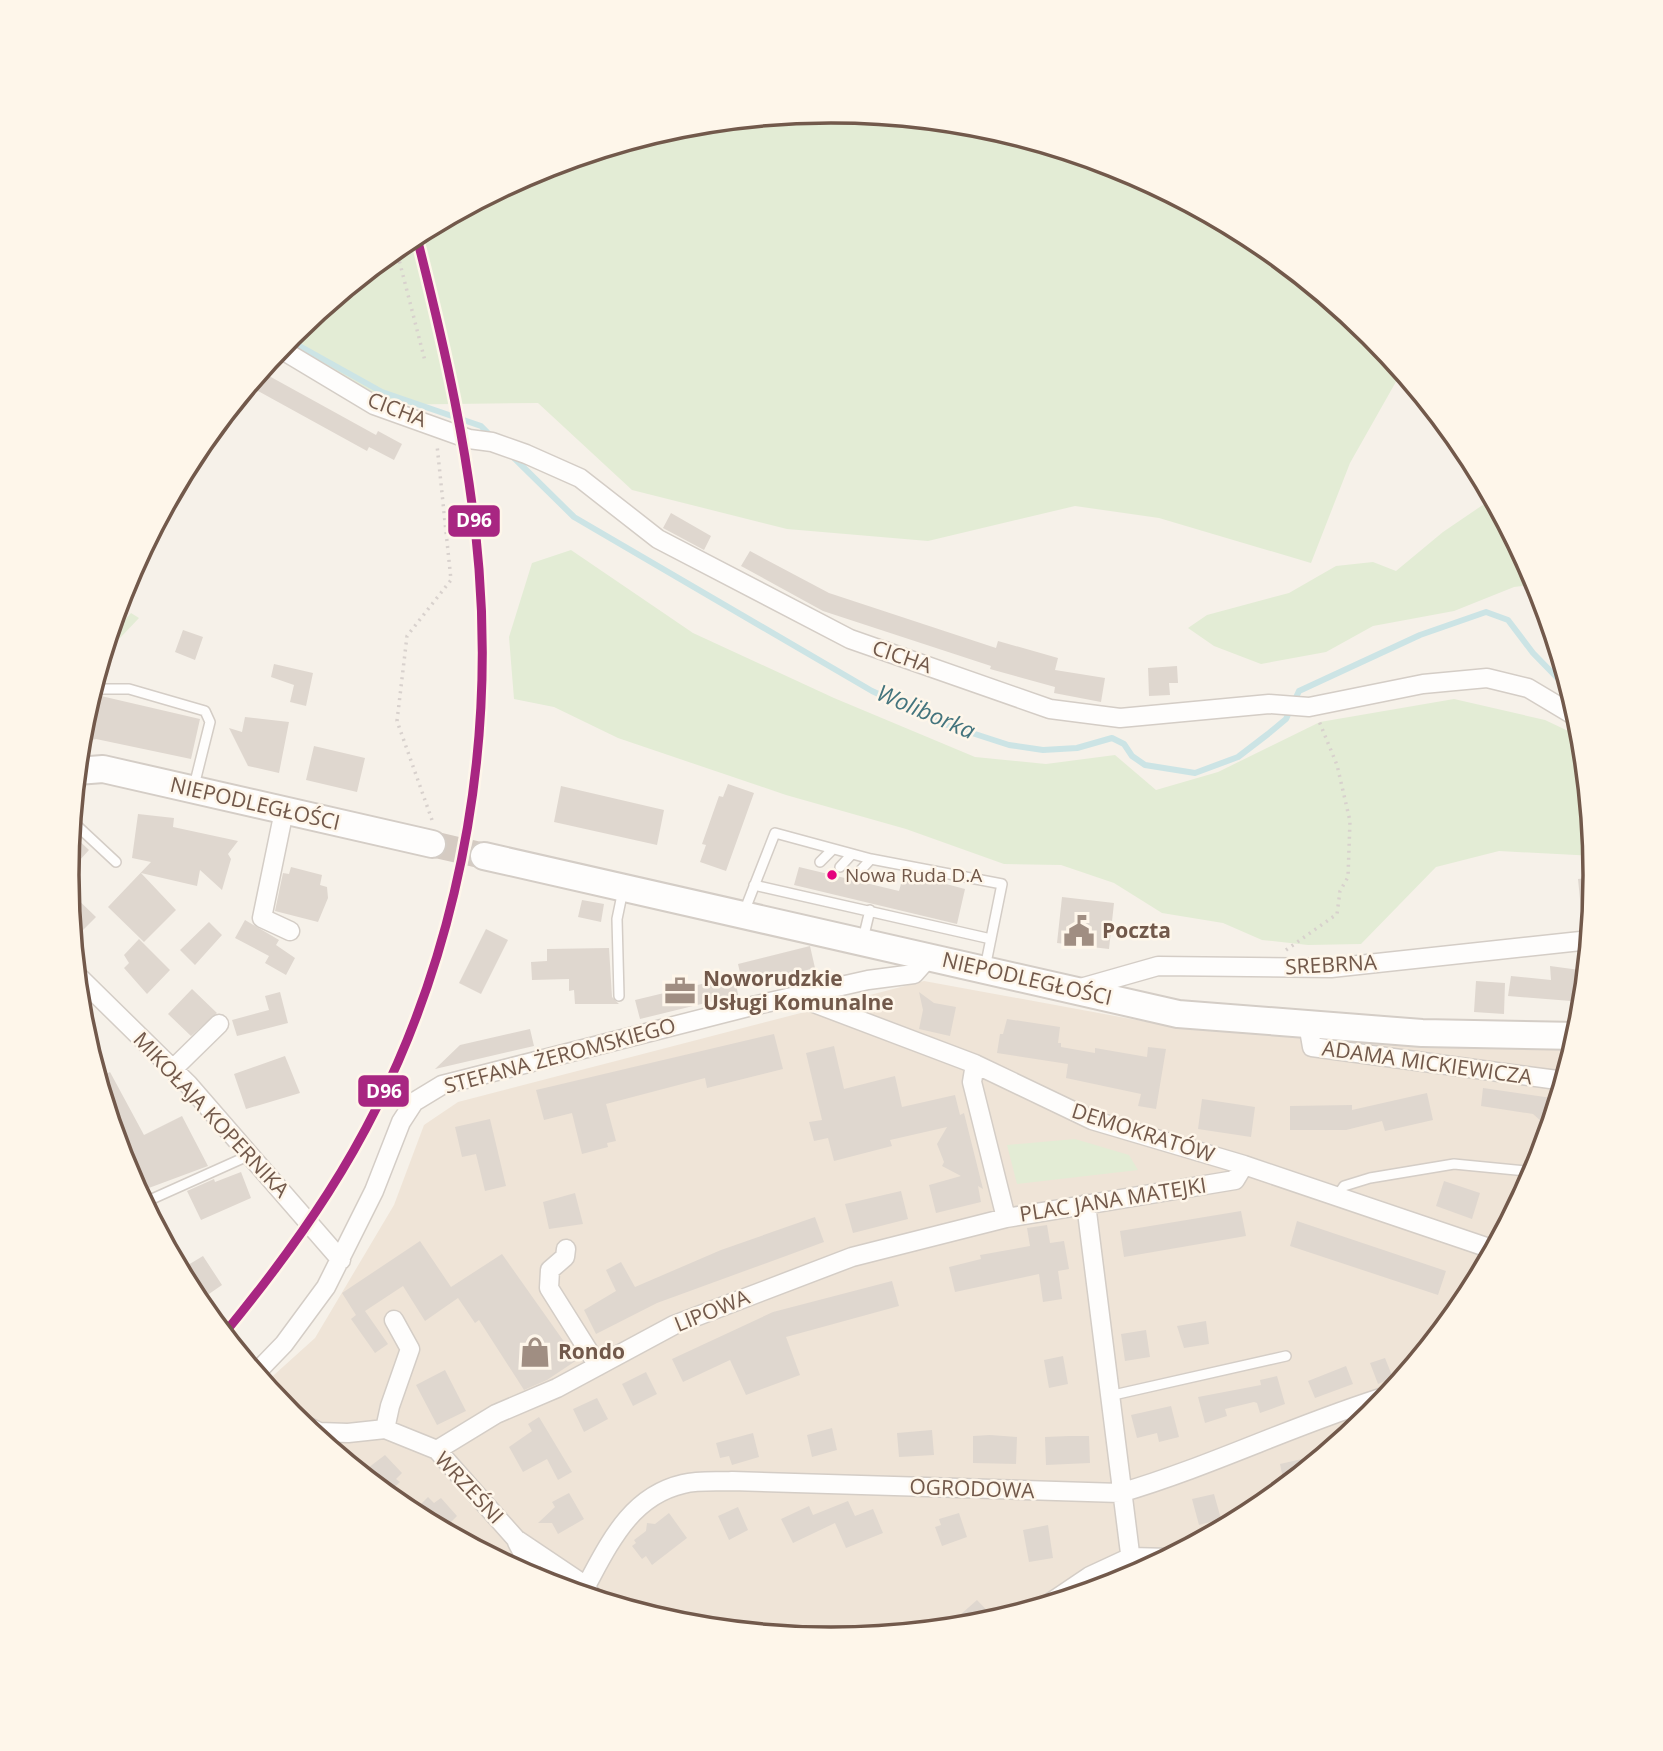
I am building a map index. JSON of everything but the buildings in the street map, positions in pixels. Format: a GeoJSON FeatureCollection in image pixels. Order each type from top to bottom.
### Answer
{"type":"FeatureCollection","features":[{"type":"Feature","properties":{"kind":"street","name":"CICHA"},"geometry":{"type":"LineString","coordinates":[[289,354],[374,405],[469,439],[492,442],[526,454],[580,478],[658,539],[850,639],[1050,709],[1120,719],[1269,704],[1311,707],[1423,684],[1487,678],[1528,688],[1566,711]]}},
{"type":"Feature","properties":{"kind":"street","name":"NIEPODLEGŁOŚCI"},"geometry":{"type":"LineString","coordinates":[[86,770],[103,769],[284,811],[434,837]]}},
{"type":"Feature","properties":{"kind":"street"},"geometry":{"type":"LineString","coordinates":[[284,811],[262,918],[290,932]]}},
{"type":"Feature","properties":{"kind":"street","name":"NIEPODLEGŁOŚCI"},"geometry":{"type":"LineString","coordinates":[[484,856],[1178,1014],[1422,1033],[1567,1036]]}},
{"type":"Feature","properties":{"kind":"street","name":"SREBRNA"},"geometry":{"type":"LineString","coordinates":[[1073,990],[1158,966],[1331,968],[1581,941]]}},
{"type":"Feature","properties":{"kind":"street","name":"STEFANA ŻEROMSKIEGO"},"geometry":{"type":"LineString","coordinates":[[262,1367],[284,1344],[318,1300],[341,1261],[374,1191],[401,1122],[414,1102],[442,1085],[798,996],[868,980],[914,974],[930,956]]}},
{"type":"Feature","properties":{"kind":"street","name":"MIKOŁAJA KOPERNIKA"},"geometry":{"type":"LineString","coordinates":[[87,985],[173,1069],[252,1154],[341,1261]]}},
{"type":"Feature","properties":{"kind":"street","name":"DEMOKRATÓW"},"geometry":{"type":"LineString","coordinates":[[798,996],[975,1064],[1092,1121],[1244,1165],[1486,1247]]}},
{"type":"Feature","properties":{"kind":"street"},"geometry":{"type":"LineString","coordinates":[[173,1069],[219,1024]]}},
{"type":"Feature","properties":{"kind":"street","name":"ADAMA MICKIEWICZA"},"geometry":{"type":"LineString","coordinates":[[1308,1024],[1312,1047],[1556,1081]]}},
{"type":"Feature","properties":{"kind":"street","name":"PLAC JANA MATEJKI"},"geometry":{"type":"LineString","coordinates":[[975,1064],[972,1082],[1006,1218],[1235,1180],[1244,1165]]}},
{"type":"Feature","properties":{"kind":"street"},"geometry":{"type":"LineString","coordinates":[[1086,1204],[1120,1493],[1131,1566]]}},
{"type":"Feature","properties":{"kind":"street","name":"LIPOWA"},"geometry":{"type":"LineString","coordinates":[[437,1450],[496,1414],[598,1366],[674,1325],[852,1257],[1006,1218]]}},
{"type":"Feature","properties":{"kind":"street"},"geometry":{"type":"LineString","coordinates":[[566,1249],[565,1257],[550,1270],[549,1288],[598,1366]]}},
{"type":"Feature","properties":{"kind":"street"},"geometry":{"type":"LineString","coordinates":[[385,1429],[410,1349],[394,1320]]}},
{"type":"Feature","properties":{"kind":"street","name":"OGRODOWA"},"geometry":{"type":"LineString","coordinates":[[591,1588],[625,1518],[655,1493],[686,1483],[732,1481],[1120,1493],[1177,1476],[1336,1411],[1371,1401]]}},
{"type":"Feature","properties":{"kind":"street","name":"WRZEŚNI"},"geometry":{"type":"LineString","coordinates":[[325,1432],[385,1429],[437,1450],[516,1539],[577,1583]]}},
{"type":"Feature","properties":{"kind":"street"},"geometry":{"type":"LineString","coordinates":[[516,1539],[529,1565]]}},
{"type":"Feature","properties":{"kind":"street"},"geometry":{"type":"LineString","coordinates":[[1071,1588],[1090,1576],[1130,1557],[1150,1558]]}},
{"type":"Feature","properties":{"kind":"lane"},"geometry":{"type":"LineString","coordinates":[[102,689],[129,689],[205,711],[210,722],[193,789]]}},
{"type":"Feature","properties":{"kind":"lane"},"geometry":{"type":"LineString","coordinates":[[80,828],[116,862]]}},
{"type":"Feature","properties":{"kind":"lane"},"geometry":{"type":"LineString","coordinates":[[743,915],[775,834],[872,859],[1002,884],[985,970]]}},
{"type":"Feature","properties":{"kind":"lane"},"geometry":{"type":"LineString","coordinates":[[821,862],[832,850]]}},
{"type":"Feature","properties":{"kind":"lane"},"geometry":{"type":"LineString","coordinates":[[840,867],[852,854]]}},
{"type":"Feature","properties":{"kind":"lane"},"geometry":{"type":"LineString","coordinates":[[859,872],[872,859]]}},
{"type":"Feature","properties":{"kind":"lane"},"geometry":{"type":"LineString","coordinates":[[754,885],[991,939]]}},
{"type":"Feature","properties":{"kind":"lane"},"geometry":{"type":"LineString","coordinates":[[619,996],[617,919],[624,889]]}},
{"type":"Feature","properties":{"kind":"lane"},"geometry":{"type":"LineString","coordinates":[[863,943],[870,910]]}},
{"type":"Feature","properties":{"kind":"lane"},"geometry":{"type":"LineString","coordinates":[[152,1199],[252,1154]]}},
{"type":"Feature","properties":{"kind":"lane"},"geometry":{"type":"LineString","coordinates":[[1337,1196],[1345,1186],[1370,1178],[1454,1164],[1524,1171]]}},
{"type":"Feature","properties":{"kind":"lane"},"geometry":{"type":"LineString","coordinates":[[1109,1396],[1286,1356]]}},
{"type":"Feature","properties":{"kind":"path"},"geometry":{"type":"LineString","coordinates":[[399,260],[425,361]]}},
{"type":"Feature","properties":{"kind":"path"},"geometry":{"type":"LineString","coordinates":[[434,837],[397,721],[407,636],[451,580],[435,425]]}},
{"type":"Feature","properties":{"kind":"path"},"geometry":{"type":"LineString","coordinates":[[1280,954],[1337,914],[1340,891],[1348,877],[1347,809],[1337,765],[1311,707]]}},
{"type":"Feature","properties":{"kind":"shaded area"},"geometry":{"type":"Polygon","coordinates":[[[924,981],[1164,1025],[1564,1046],[1527,1164],[1483,1252],[1429,1334],[1364,1408],[1328,1441],[1290,1473],[1250,1501],[1164,1551],[1120,1571],[1026,1603],[930,1622],[881,1627],[782,1627],[733,1622],[637,1603],[543,1571],[455,1527],[373,1473],[299,1408],[271,1378],[315,1338],[394,1205],[424,1125],[458,1102],[924,981]]]}},
{"type":"Feature","properties":{"kind":"green space"},"geometry":{"type":"Polygon","coordinates":[[[782,124],[881,124],[930,129],[1026,148],[1120,180],[1208,224],[1290,278],[1364,343],[1397,379],[1350,463],[1311,563],[1159,518],[1075,506],[928,541],[787,529],[632,490],[538,403],[374,405],[289,354],[373,278],[413,250],[499,200],[590,163],[685,137],[782,124]]]}},
{"type":"Feature","properties":{"kind":"green space"},"geometry":{"type":"Polygon","coordinates":[[[1485,503],[1526,586],[1514,587],[1454,611],[1373,626],[1326,652],[1261,664],[1214,646],[1188,628],[1207,615],[1289,593],[1336,566],[1373,562],[1396,571],[1443,532],[1485,503]]]}},
{"type":"Feature","properties":{"kind":"green space"},"geometry":{"type":"Polygon","coordinates":[[[571,550],[693,633],[834,698],[975,757],[1046,764],[1115,755],[1156,790],[1218,772],[1320,722],[1454,699],[1545,720],[1571,732],[1578,777],[1584,855],[1499,851],[1436,867],[1361,944],[1308,945],[1262,940],[1223,923],[1162,913],[1114,883],[1061,865],[1004,864],[906,829],[786,795],[618,738],[554,707],[514,699],[509,637],[532,563],[571,550]]]}},
{"type":"Feature","properties":{"kind":"green space"},"geometry":{"type":"Polygon","coordinates":[[[131,613],[139,618],[117,642],[119,634],[123,622],[131,613]]]}},
{"type":"Feature","properties":{"kind":"green space"},"geometry":{"type":"Polygon","coordinates":[[[1075,1139],[1129,1155],[1138,1170],[1017,1184],[1007,1145],[1075,1139]]]}},
{"type":"Feature","properties":{"kind":"waterway","name":"Woliborka"},"geometry":{"type":"LineString","coordinates":[[297,345],[382,392],[481,426],[493,438]]}},
{"type":"Feature","properties":{"kind":"waterway","name":"Woliborka"},"geometry":{"type":"LineString","coordinates":[[511,455],[574,517],[872,691],[941,723],[1009,745],[1043,750],[1077,748],[1112,738],[1124,744],[1132,756],[1145,765],[1195,773],[1238,757],[1268,734],[1286,719],[1299,691],[1420,635],[1486,612],[1508,620],[1533,653],[1558,679]]}},
{"type":"Feature","properties":{"kind":"tunnel"},"geometry":{"type":"LineString","coordinates":[[432,844],[484,856]]}},
{"type":"Feature","properties":{"kind":"transit line","name":"D96"},"geometry":{"type":"LineString","coordinates":[[229,1327],[328,1193],[369,1122],[404,1048],[432,972],[454,893],[470,813],[479,732],[482,650],[479,569],[455,400],[419,246]]}},
{"type":"Feature","properties":{"kind":"place","name":"Nowa Ruda D.A"},"geometry":{"type":"Point","coordinates":[832,875]}},
{"type":"Feature","properties":{"kind":"place","name":"Poczta"},"geometry":{"type":"Point","coordinates":[1079,931]}},
{"type":"Feature","properties":{"kind":"place","name":"Noworudzkie Usługi Komunalne"},"geometry":{"type":"Point","coordinates":[680,991]}},
{"type":"Feature","properties":{"kind":"place","name":"Rondo"},"geometry":{"type":"Point","coordinates":[535,1352]}}]}
